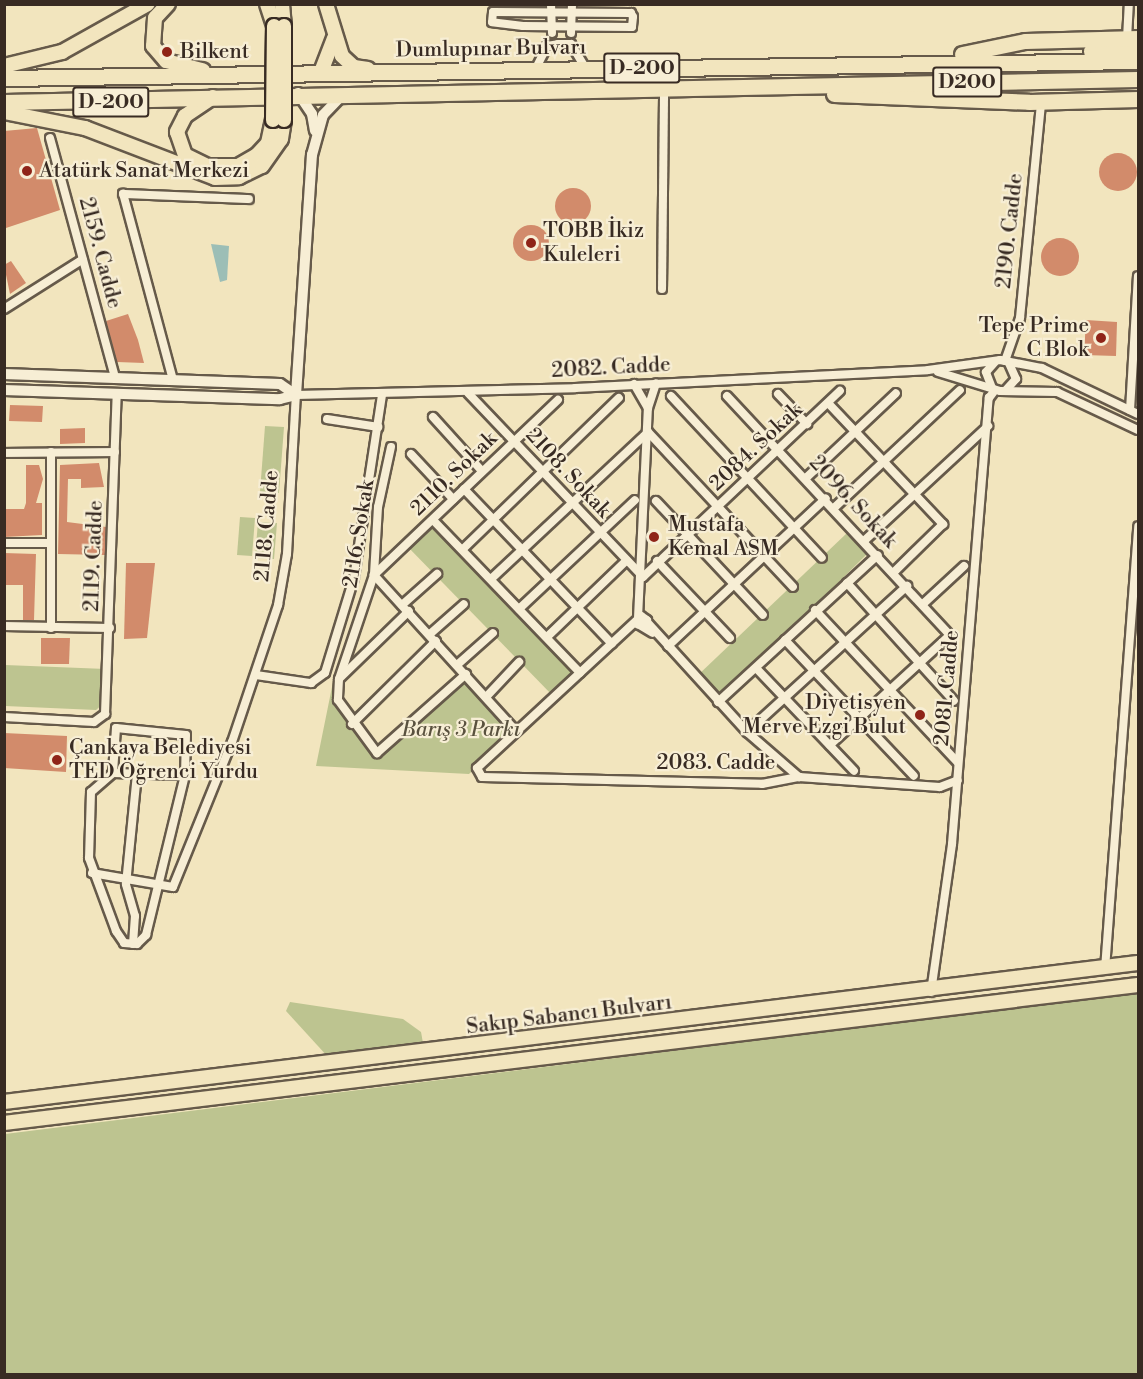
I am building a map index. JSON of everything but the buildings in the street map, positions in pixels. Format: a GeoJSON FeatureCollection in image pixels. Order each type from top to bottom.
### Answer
{"type":"FeatureCollection","features":[{"type":"Feature","properties":{"kind":"highway"},"geometry":{"type":"LineString","coordinates":[[896,63],[1025,41],[1133,39]]}},
{"type":"Feature","properties":{"kind":"highway","name":"Dumlupınar Bulvarı"},"geometry":{"type":"LineString","coordinates":[[1014,62],[1040,53],[1138,50]]}},
{"type":"Feature","properties":{"kind":"highway","name":"Dumlupınar Bulvarı"},"geometry":{"type":"LineString","coordinates":[[4,78],[536,68],[1138,61]]}},
{"type":"Feature","properties":{"kind":"highway","name":"Dumlupınar Bulvarı"},"geometry":{"type":"LineString","coordinates":[[4,102],[298,93],[795,88],[1138,79]]}},
{"type":"Feature","properties":{"kind":"highway","name":"Dumlupınar Bulvarı"},"geometry":{"type":"LineString","coordinates":[[795,88],[858,97],[934,97],[1041,102],[1138,99]]}},
{"type":"Feature","properties":{"kind":"highway"},"geometry":{"type":"LineString","coordinates":[[934,97],[1138,90]]}},
{"type":"Feature","properties":{"kind":"main road"},"geometry":{"type":"LineString","coordinates":[[4,66],[62,52],[147,4]]}},
{"type":"Feature","properties":{"kind":"main road"},"geometry":{"type":"LineString","coordinates":[[168,4],[152,31],[160,56],[185,68],[241,74]]}},
{"type":"Feature","properties":{"kind":"main road"},"geometry":{"type":"LineString","coordinates":[[269,4],[279,26]]}},
{"type":"Feature","properties":{"kind":"main road"},"geometry":{"type":"LineString","coordinates":[[4,112],[85,128],[215,178],[239,177],[261,166],[281,139],[278,120],[279,26],[282,4]]}},
{"type":"Feature","properties":{"kind":"main road"},"geometry":{"type":"LineString","coordinates":[[326,4],[342,56],[354,67],[388,72]]}},
{"type":"Feature","properties":{"kind":"main road"},"geometry":{"type":"LineString","coordinates":[[321,72],[334,36]]}},
{"type":"Feature","properties":{"kind":"main road"},"geometry":{"type":"LineString","coordinates":[[218,95],[185,116],[177,132],[178,144],[196,160],[220,168],[238,166],[268,143],[278,120]]}},
{"type":"Feature","properties":{"kind":"main road","name":"Sakıp Sabancı Bulvarı"},"geometry":{"type":"LineString","coordinates":[[4,1102],[931,992],[1138,963]]}},
{"type":"Feature","properties":{"kind":"main road","name":"Sakıp Sabancı Bulvarı"},"geometry":{"type":"LineString","coordinates":[[4,1124],[1138,985]]}},
{"type":"Feature","properties":{"kind":"street"},"geometry":{"type":"LineString","coordinates":[[1129,4],[1133,39]]}},
{"type":"Feature","properties":{"kind":"street"},"geometry":{"type":"LineString","coordinates":[[551,8],[551,29]]}},
{"type":"Feature","properties":{"kind":"street"},"geometry":{"type":"LineString","coordinates":[[551,8],[633,17],[632,27],[551,29],[500,26],[490,17],[493,12],[551,8]]}},
{"type":"Feature","properties":{"kind":"street"},"geometry":{"type":"LineString","coordinates":[[571,29],[572,9]]}},
{"type":"Feature","properties":{"kind":"street"},"geometry":{"type":"LineString","coordinates":[[536,68],[552,43],[570,44],[586,69]]}},
{"type":"Feature","properties":{"kind":"street"},"geometry":{"type":"LineString","coordinates":[[662,289],[664,88]]}},
{"type":"Feature","properties":{"kind":"street"},"geometry":{"type":"LineString","coordinates":[[298,93],[312,114],[315,135]]}},
{"type":"Feature","properties":{"kind":"street"},"geometry":{"type":"LineString","coordinates":[[315,135],[328,107],[344,93]]}},
{"type":"Feature","properties":{"kind":"street","name":"2190. Cadde"},"geometry":{"type":"LineString","coordinates":[[1003,362],[1020,318],[1041,102]]}},
{"type":"Feature","properties":{"kind":"street","name":"2118. Cadde"},"geometry":{"type":"LineString","coordinates":[[157,884],[173,887],[256,675],[285,570],[315,135]]}},
{"type":"Feature","properties":{"kind":"street","name":"2159. Cadde"},"geometry":{"type":"LineString","coordinates":[[50,138],[115,378]]}},
{"type":"Feature","properties":{"kind":"street"},"geometry":{"type":"LineString","coordinates":[[177,396],[123,194],[249,199]]}},
{"type":"Feature","properties":{"kind":"street"},"geometry":{"type":"LineString","coordinates":[[4,309],[83,259]]}},
{"type":"Feature","properties":{"kind":"street"},"geometry":{"type":"LineString","coordinates":[[1130,410],[1138,276]]}},
{"type":"Feature","properties":{"kind":"street"},"geometry":{"type":"LineString","coordinates":[[995,390],[986,378],[1003,362],[1016,380],[1005,390]]}},
{"type":"Feature","properties":{"kind":"street","name":"2082. Cadde"},"geometry":{"type":"LineString","coordinates":[[296,394],[382,396],[468,393],[928,370],[1003,362],[1042,368],[1138,414]]}},
{"type":"Feature","properties":{"kind":"street","name":"2082. Cadde"},"geometry":{"type":"LineString","coordinates":[[928,370],[995,390],[1056,392],[1138,430]]}},
{"type":"Feature","properties":{"kind":"street"},"geometry":{"type":"LineString","coordinates":[[4,374],[280,384],[296,394]]}},
{"type":"Feature","properties":{"kind":"street"},"geometry":{"type":"LineString","coordinates":[[115,378],[117,394]]}},
{"type":"Feature","properties":{"kind":"street"},"geometry":{"type":"LineString","coordinates":[[656,383],[648,408],[642,622],[668,646],[747,732],[799,777]]}},
{"type":"Feature","properties":{"kind":"street"},"geometry":{"type":"LineString","coordinates":[[634,384],[648,408]]}},
{"type":"Feature","properties":{"kind":"street"},"geometry":{"type":"LineString","coordinates":[[4,390],[280,399],[296,394]]}},
{"type":"Feature","properties":{"kind":"street"},"geometry":{"type":"LineString","coordinates":[[835,507],[960,390]]}},
{"type":"Feature","properties":{"kind":"street","name":"2081. Cadde"},"geometry":{"type":"LineString","coordinates":[[931,992],[958,780],[988,426],[988,398],[995,390]]}},
{"type":"Feature","properties":{"kind":"street","name":"2084. Sokak"},"geometry":{"type":"LineString","coordinates":[[643,576],[780,451],[840,391]]}},
{"type":"Feature","properties":{"kind":"street","name":"2108. Sokak"},"geometry":{"type":"LineString","coordinates":[[468,393],[626,561],[643,576]]}},
{"type":"Feature","properties":{"kind":"street"},"geometry":{"type":"LineString","coordinates":[[807,477],[896,393]]}},
{"type":"Feature","properties":{"kind":"street","name":"2119. Cadde"},"geometry":{"type":"LineString","coordinates":[[4,717],[101,718],[110,628],[117,394]]}},
{"type":"Feature","properties":{"kind":"street"},"geometry":{"type":"LineString","coordinates":[[778,394],[807,424]]}},
{"type":"Feature","properties":{"kind":"street"},"geometry":{"type":"LineString","coordinates":[[256,675],[311,683],[325,673],[354,578],[382,396]]}},
{"type":"Feature","properties":{"kind":"street"},"geometry":{"type":"LineString","coordinates":[[671,396],[796,527],[822,558]]}},
{"type":"Feature","properties":{"kind":"street","name":"2096. Sokak"},"geometry":{"type":"LineString","coordinates":[[727,396],[835,507],[950,635],[919,662]]}},
{"type":"Feature","properties":{"kind":"street"},"geometry":{"type":"LineString","coordinates":[[463,549],[619,398]]}},
{"type":"Feature","properties":{"kind":"street","name":"2110. Sokak"},"geometry":{"type":"LineString","coordinates":[[374,575],[558,400]]}},
{"type":"Feature","properties":{"kind":"street"},"geometry":{"type":"LineString","coordinates":[[829,404],[915,495],[943,529],[894,572]]}},
{"type":"Feature","properties":{"kind":"street"},"geometry":{"type":"LineString","coordinates":[[433,417],[482,471]]}},
{"type":"Feature","properties":{"kind":"street"},"geometry":{"type":"LineString","coordinates":[[327,419],[378,427]]}},
{"type":"Feature","properties":{"kind":"street"},"geometry":{"type":"LineString","coordinates":[[865,540],[988,426]]}},
{"type":"Feature","properties":{"kind":"street"},"geometry":{"type":"LineString","coordinates":[[491,579],[648,432]]}},
{"type":"Feature","properties":{"kind":"street"},"geometry":{"type":"LineString","coordinates":[[648,432],[793,587]]}},
{"type":"Feature","properties":{"kind":"street","name":"2116. Sokak"},"geometry":{"type":"LineString","coordinates":[[391,447],[378,507],[374,575],[339,680],[338,700],[352,724],[377,753],[466,674]]}},
{"type":"Feature","properties":{"kind":"street"},"geometry":{"type":"LineString","coordinates":[[51,452],[51,628]]}},
{"type":"Feature","properties":{"kind":"street"},"geometry":{"type":"LineString","coordinates":[[4,453],[115,452]]}},
{"type":"Feature","properties":{"kind":"street"},"geometry":{"type":"LineString","coordinates":[[411,454],[453,499]]}},
{"type":"Feature","properties":{"kind":"street"},"geometry":{"type":"LineString","coordinates":[[464,489],[612,644]]}},
{"type":"Feature","properties":{"kind":"street"},"geometry":{"type":"LineString","coordinates":[[668,646],[826,498]]}},
{"type":"Feature","properties":{"kind":"street"},"geometry":{"type":"LineString","coordinates":[[519,609],[635,500]]}},
{"type":"Feature","properties":{"kind":"street"},"geometry":{"type":"LineString","coordinates":[[656,501],[763,615]]}},
{"type":"Feature","properties":{"kind":"street"},"geometry":{"type":"LineString","coordinates":[[433,520],[580,673]]}},
{"type":"Feature","properties":{"kind":"street"},"geometry":{"type":"LineString","coordinates":[[1106,969],[1138,526]]}},
{"type":"Feature","properties":{"kind":"street"},"geometry":{"type":"LineString","coordinates":[[4,543],[51,543]]}},
{"type":"Feature","properties":{"kind":"street"},"geometry":{"type":"LineString","coordinates":[[718,702],[815,610],[878,555]]}},
{"type":"Feature","properties":{"kind":"street"},"geometry":{"type":"LineString","coordinates":[[547,637],[626,561]]}},
{"type":"Feature","properties":{"kind":"street"},"geometry":{"type":"LineString","coordinates":[[657,561],[730,638]]}},
{"type":"Feature","properties":{"kind":"street"},"geometry":{"type":"LineString","coordinates":[[923,604],[964,566]]}},
{"type":"Feature","properties":{"kind":"street"},"geometry":{"type":"LineString","coordinates":[[339,680],[437,574]]}},
{"type":"Feature","properties":{"kind":"street"},"geometry":{"type":"LineString","coordinates":[[374,575],[487,696],[515,730],[622,634],[642,622]]}},
{"type":"Feature","properties":{"kind":"street"},"geometry":{"type":"LineString","coordinates":[[847,583],[954,701]]}},
{"type":"Feature","properties":{"kind":"street"},"geometry":{"type":"LineString","coordinates":[[747,732],[816,672],[907,586]]}},
{"type":"Feature","properties":{"kind":"street"},"geometry":{"type":"LineString","coordinates":[[352,724],[464,604]]}},
{"type":"Feature","properties":{"kind":"street"},"geometry":{"type":"LineString","coordinates":[[815,610],[958,764]]}},
{"type":"Feature","properties":{"kind":"street"},"geometry":{"type":"LineString","coordinates":[[4,626],[110,628]]}},
{"type":"Feature","properties":{"kind":"street"},"geometry":{"type":"LineString","coordinates":[[458,665],[493,633]]}},
{"type":"Feature","properties":{"kind":"street"},"geometry":{"type":"LineString","coordinates":[[785,640],[914,776]]}},
{"type":"Feature","properties":{"kind":"street"},"geometry":{"type":"LineString","coordinates":[[487,696],[519,662]]}},
{"type":"Feature","properties":{"kind":"street"},"geometry":{"type":"LineString","coordinates":[[830,745],[919,662]]}},
{"type":"Feature","properties":{"kind":"street"},"geometry":{"type":"LineString","coordinates":[[756,668],[855,771]]}},
{"type":"Feature","properties":{"kind":"street"},"geometry":{"type":"LineString","coordinates":[[116,728],[186,735],[185,775],[157,884],[144,942],[124,943],[116,931],[92,873],[91,792],[113,772],[116,728]]}},
{"type":"Feature","properties":{"kind":"street","name":"2083. Cadde"},"geometry":{"type":"LineString","coordinates":[[515,730],[477,768],[482,777],[762,784],[799,777],[940,787],[958,780]]}},
{"type":"Feature","properties":{"kind":"street"},"geometry":{"type":"LineString","coordinates":[[113,772],[185,775]]}},
{"type":"Feature","properties":{"kind":"street"},"geometry":{"type":"LineString","coordinates":[[133,944],[127,877],[136,774]]}},
{"type":"Feature","properties":{"kind":"street"},"geometry":{"type":"LineString","coordinates":[[92,873],[127,877],[157,884]]}},
{"type":"Feature","properties":{"kind":"green space"},"geometry":{"type":"Polygon","coordinates":[[[265,426],[284,427],[279,493],[260,492],[265,426]]]}},
{"type":"Feature","properties":{"kind":"green space"},"geometry":{"type":"Polygon","coordinates":[[[240,517],[255,518],[252,556],[237,555],[240,517]]]}},
{"type":"Feature","properties":{"kind":"green space"},"geometry":{"type":"Polygon","coordinates":[[[433,520],[580,673],[554,697],[406,545],[433,520]]]}},
{"type":"Feature","properties":{"kind":"green space"},"geometry":{"type":"Polygon","coordinates":[[[258,522],[277,523],[274,559],[255,558],[258,522]]]}},
{"type":"Feature","properties":{"kind":"green space"},"geometry":{"type":"Polygon","coordinates":[[[847,533],[867,554],[718,702],[696,677],[847,533]]]}},
{"type":"Feature","properties":{"kind":"green space"},"geometry":{"type":"Polygon","coordinates":[[[5,665],[106,669],[106,701],[96,710],[5,706],[5,665]]]}},
{"type":"Feature","properties":{"kind":"green space","name":"Barış 3 Parkı"},"geometry":{"type":"Polygon","coordinates":[[[466,674],[515,730],[469,774],[316,766],[333,682],[338,700],[377,753],[466,674]]]}},
{"type":"Feature","properties":{"kind":"green space"},"geometry":{"type":"Polygon","coordinates":[[[1138,993],[1138,1374],[5,1374],[5,1134],[1138,993]]]}},
{"type":"Feature","properties":{"kind":"green space"},"geometry":{"type":"Polygon","coordinates":[[[290,1002],[403,1019],[421,1032],[423,1043],[328,1057],[286,1011],[290,1002]]]}},
{"type":"Feature","properties":{"kind":"water"},"geometry":{"type":"Polygon","coordinates":[[[211,244],[229,246],[227,280],[220,282],[211,244]]]}},
{"type":"Feature","properties":{"kind":"place","name":"Bilkent"},"geometry":{"type":"Point","coordinates":[167,52]}},
{"type":"Feature","properties":{"kind":"place","name":"Atatürk Sanat Merkezi"},"geometry":{"type":"Point","coordinates":[27,171]}},
{"type":"Feature","properties":{"kind":"place","name":"TOBB İkiz Kuleleri"},"geometry":{"type":"Point","coordinates":[531,243]}},
{"type":"Feature","properties":{"kind":"place","name":"Tepe Prime C Blok"},"geometry":{"type":"Point","coordinates":[1101,338]}},
{"type":"Feature","properties":{"kind":"place","name":"Mustafa Kemal ASM"},"geometry":{"type":"Point","coordinates":[654,537]}},
{"type":"Feature","properties":{"kind":"place","name":"Diyetisyen Merve Ezgi Bulut"},"geometry":{"type":"Point","coordinates":[920,715]}},
{"type":"Feature","properties":{"kind":"place","name":"Çankaya Belediyesi TED Öğrenci Yurdu"},"geometry":{"type":"Point","coordinates":[57,760]}}]}
